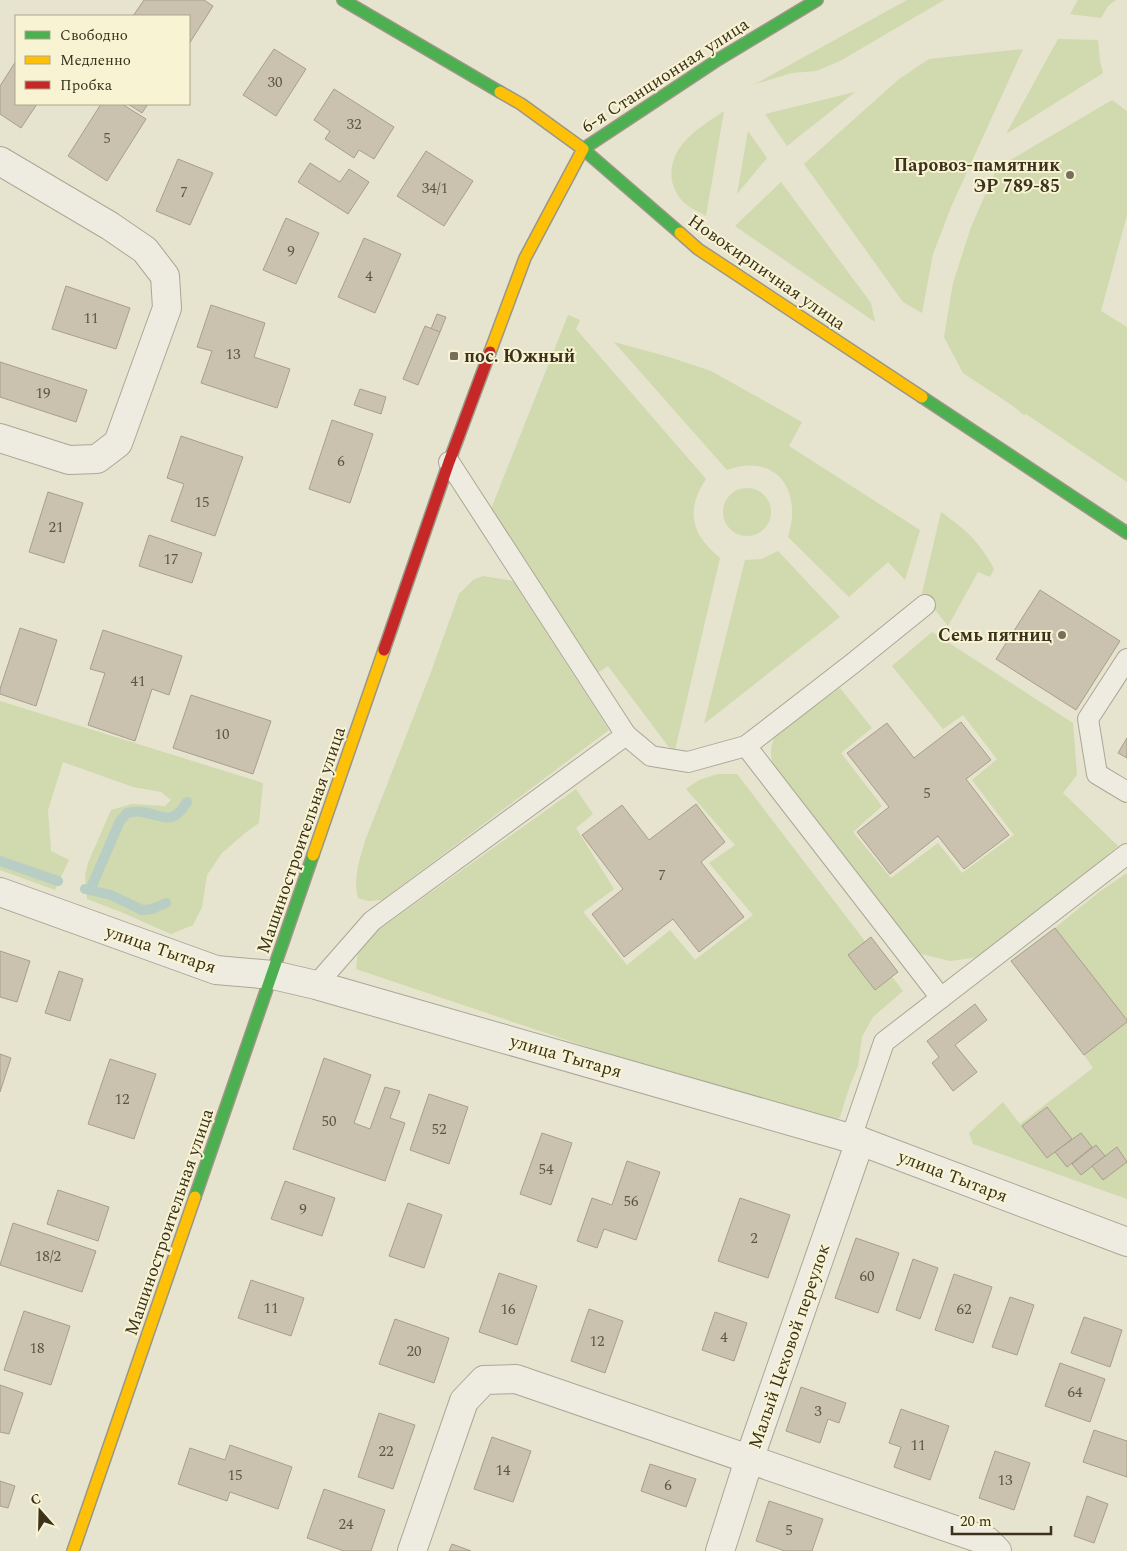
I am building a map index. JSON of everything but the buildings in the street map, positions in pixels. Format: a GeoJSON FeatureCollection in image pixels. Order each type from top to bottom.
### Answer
{"type":"FeatureCollection","features":[{"type":"Feature","properties":{"kind":"main road","name":"Новокирпичная улица"},"geometry":{"type":"LineString","coordinates":[[343,0],[521,104],[583,149],[698,249],[1127,533]]}},
{"type":"Feature","properties":{"kind":"main road","name":"6-я Станционная улица"},"geometry":{"type":"LineString","coordinates":[[583,149],[719,59],[817,0]]}},
{"type":"Feature","properties":{"kind":"main road","name":"Машиностроительная улица"},"geometry":{"type":"LineString","coordinates":[[73,1551],[449,462],[525,258],[583,149]]}},
{"type":"Feature","properties":{"kind":"street"},"geometry":{"type":"LineString","coordinates":[[0,161],[110,226],[145,250],[165,276],[167,308],[118,443],[97,459],[69,460],[0,438]]}},
{"type":"Feature","properties":{"kind":"street","name":"улица Тытаря"},"geometry":{"type":"LineString","coordinates":[[0,892],[216,970],[273,975],[316,985],[855,1140],[1127,1242]]}},
{"type":"Feature","properties":{"kind":"street","name":"Малый Цеховой переулок"},"geometry":{"type":"LineString","coordinates":[[720,1551],[855,1140]]}},
{"type":"Feature","properties":{"kind":"street"},"geometry":{"type":"LineString","coordinates":[[412,1551],[464,1402],[484,1380],[516,1380],[987,1541],[997,1551]]}},
{"type":"Feature","properties":{"kind":"lane"},"geometry":{"type":"LineString","coordinates":[[449,462],[626,735],[651,756],[688,762],[746,746],[925,605]]}},
{"type":"Feature","properties":{"kind":"lane"},"geometry":{"type":"LineString","coordinates":[[1127,659],[1088,719],[1098,774],[1127,792]]}},
{"type":"Feature","properties":{"kind":"lane"},"geometry":{"type":"LineString","coordinates":[[316,985],[372,921],[626,735]]}},
{"type":"Feature","properties":{"kind":"lane"},"geometry":{"type":"LineString","coordinates":[[746,746],[941,998]]}},
{"type":"Feature","properties":{"kind":"lane"},"geometry":{"type":"LineString","coordinates":[[855,1140],[884,1042],[1127,854]]}},
{"type":"Feature","properties":{"kind":"green space"},"geometry":{"type":"Polygon","coordinates":[[[907,0],[944,0],[840,61],[816,71],[792,73],[755,84],[907,0]]]}},
{"type":"Feature","properties":{"kind":"green space"},"geometry":{"type":"Polygon","coordinates":[[[1078,0],[1116,0],[1108,6],[1101,18],[1070,14],[1078,0]]]}},
{"type":"Feature","properties":{"kind":"green space"},"geometry":{"type":"Polygon","coordinates":[[[1058,39],[1098,40],[1103,73],[1006,134],[1058,39]]]}},
{"type":"Feature","properties":{"kind":"green space"},"geometry":{"type":"Polygon","coordinates":[[[1023,49],[951,207],[933,254],[922,313],[903,302],[804,164],[899,79],[929,59],[1023,49]]]}},
{"type":"Feature","properties":{"kind":"green space"},"geometry":{"type":"Polygon","coordinates":[[[855,92],[787,146],[765,114],[855,92]]]}},
{"type":"Feature","properties":{"kind":"green space"},"geometry":{"type":"Polygon","coordinates":[[[1112,100],[1127,111],[1127,215],[1101,311],[1127,327],[1127,482],[963,373],[944,337],[953,283],[971,227],[997,168],[1112,100]]]}},
{"type":"Feature","properties":{"kind":"green space"},"geometry":{"type":"Polygon","coordinates":[[[724,111],[706,216],[688,206],[679,197],[672,181],[672,169],[674,158],[687,139],[695,131],[724,111]]]}},
{"type":"Feature","properties":{"kind":"green space"},"geometry":{"type":"Polygon","coordinates":[[[748,131],[767,158],[737,194],[748,131]]]}},
{"type":"Feature","properties":{"kind":"green space"},"geometry":{"type":"Polygon","coordinates":[[[781,182],[871,303],[875,322],[735,226],[781,182]]]}},
{"type":"Feature","properties":{"kind":"green space"},"geometry":{"type":"Polygon","coordinates":[[[568,315],[580,320],[576,329],[706,479],[695,501],[694,522],[703,540],[720,558],[674,754],[608,666],[594,675],[489,514],[568,315]]]}},
{"type":"Feature","properties":{"kind":"green space"},"geometry":{"type":"Polygon","coordinates":[[[614,342],[711,371],[802,422],[789,446],[920,530],[905,580],[888,562],[849,597],[788,537],[792,520],[792,505],[782,480],[772,471],[760,466],[745,466],[727,470],[614,342]]]}},
{"type":"Feature","properties":{"kind":"green space"},"geometry":{"type":"Polygon","coordinates":[[[742,488],[752,488],[761,492],[767,498],[771,512],[767,526],[761,532],[752,536],[742,536],[733,532],[727,526],[723,517],[723,507],[727,498],[733,492],[742,488]]]}},
{"type":"Feature","properties":{"kind":"green space"},"geometry":{"type":"Polygon","coordinates":[[[941,512],[971,537],[983,551],[994,569],[990,577],[978,572],[948,626],[922,593],[941,512]]]}},
{"type":"Feature","properties":{"kind":"green space"},"geometry":{"type":"Polygon","coordinates":[[[778,551],[840,617],[704,724],[745,560],[762,559],[778,551]]]}},
{"type":"Feature","properties":{"kind":"green space"},"geometry":{"type":"Polygon","coordinates":[[[483,576],[513,581],[609,730],[382,900],[368,901],[358,898],[356,876],[365,841],[431,672],[459,594],[473,580],[483,576]]]}},
{"type":"Feature","properties":{"kind":"green space"},"geometry":{"type":"Polygon","coordinates":[[[932,632],[1073,723],[1077,775],[1063,793],[1118,846],[996,948],[973,958],[950,961],[917,953],[775,771],[771,752],[776,734],[840,688],[872,728],[841,753],[882,806],[853,832],[891,878],[938,843],[962,873],[1014,835],[972,780],[997,759],[963,715],[943,729],[892,666],[932,632]]]}},
{"type":"Feature","properties":{"kind":"green space"},"geometry":{"type":"Polygon","coordinates":[[[0,701],[263,783],[259,823],[222,853],[207,875],[202,907],[193,925],[171,934],[87,899],[85,875],[88,863],[111,810],[132,804],[165,806],[171,800],[161,792],[133,787],[63,762],[48,810],[51,851],[69,860],[55,890],[0,870],[0,701]]]}},
{"type":"Feature","properties":{"kind":"green space"},"geometry":{"type":"Polygon","coordinates":[[[718,774],[737,774],[903,991],[873,1017],[862,1037],[858,1066],[840,1117],[832,1123],[650,1068],[356,969],[358,949],[381,928],[576,789],[593,814],[576,828],[614,889],[583,912],[627,965],[670,930],[695,960],[753,915],[709,863],[735,845],[686,789],[699,780],[718,774]]]}},
{"type":"Feature","properties":{"kind":"green space"},"geometry":{"type":"Polygon","coordinates":[[[1127,873],[1127,1020],[1055,928],[1099,892],[1127,873]]]}},
{"type":"Feature","properties":{"kind":"green space"},"geometry":{"type":"Polygon","coordinates":[[[1127,1022],[1127,1199],[973,1144],[969,1133],[1003,1102],[1020,1124],[1093,1068],[1084,1055],[1127,1022]]]}},
{"type":"Feature","properties":{"kind":"waterway"},"geometry":{"type":"LineString","coordinates":[[90,890],[120,821],[127,813],[141,812],[168,818],[177,814],[187,802]]}},
{"type":"Feature","properties":{"kind":"waterway"},"geometry":{"type":"LineString","coordinates":[[0,861],[58,881]]}},
{"type":"Feature","properties":{"kind":"waterway"},"geometry":{"type":"LineString","coordinates":[[85,889],[111,895],[142,910],[152,909],[166,903]]}},
{"type":"Feature","properties":{"kind":"traffic: fast"},"geometry":{"type":"LineString","coordinates":[[343,0],[500,92]]}},
{"type":"Feature","properties":{"kind":"traffic: fast"},"geometry":{"type":"LineString","coordinates":[[680,233],[583,149],[719,59],[817,0]]}},
{"type":"Feature","properties":{"kind":"traffic: fast"},"geometry":{"type":"LineString","coordinates":[[922,397],[1127,533]]}},
{"type":"Feature","properties":{"kind":"traffic: fast"},"geometry":{"type":"LineString","coordinates":[[195,1197],[313,855]]}},
{"type":"Feature","properties":{"kind":"traffic: slow"},"geometry":{"type":"LineString","coordinates":[[490,352],[525,258],[583,149],[521,104],[500,92]]}},
{"type":"Feature","properties":{"kind":"traffic: slow"},"geometry":{"type":"LineString","coordinates":[[680,233],[698,249],[922,397]]}},
{"type":"Feature","properties":{"kind":"traffic: slow"},"geometry":{"type":"LineString","coordinates":[[313,855],[384,650]]}},
{"type":"Feature","properties":{"kind":"traffic: slow"},"geometry":{"type":"LineString","coordinates":[[73,1551],[195,1197]]}},
{"type":"Feature","properties":{"kind":"traffic: jam"},"geometry":{"type":"LineString","coordinates":[[384,650],[449,462],[490,352]]}},
{"type":"Feature","properties":{"kind":"place","name":"Паровоз-памятник ЭР 789-85"},"geometry":{"type":"Point","coordinates":[1070,175]}},
{"type":"Feature","properties":{"kind":"place","name":"пос. Южный"},"geometry":{"type":"Point","coordinates":[454,356]}},
{"type":"Feature","properties":{"kind":"place","name":"Семь пятниц"},"geometry":{"type":"Point","coordinates":[1062,635]}}]}
